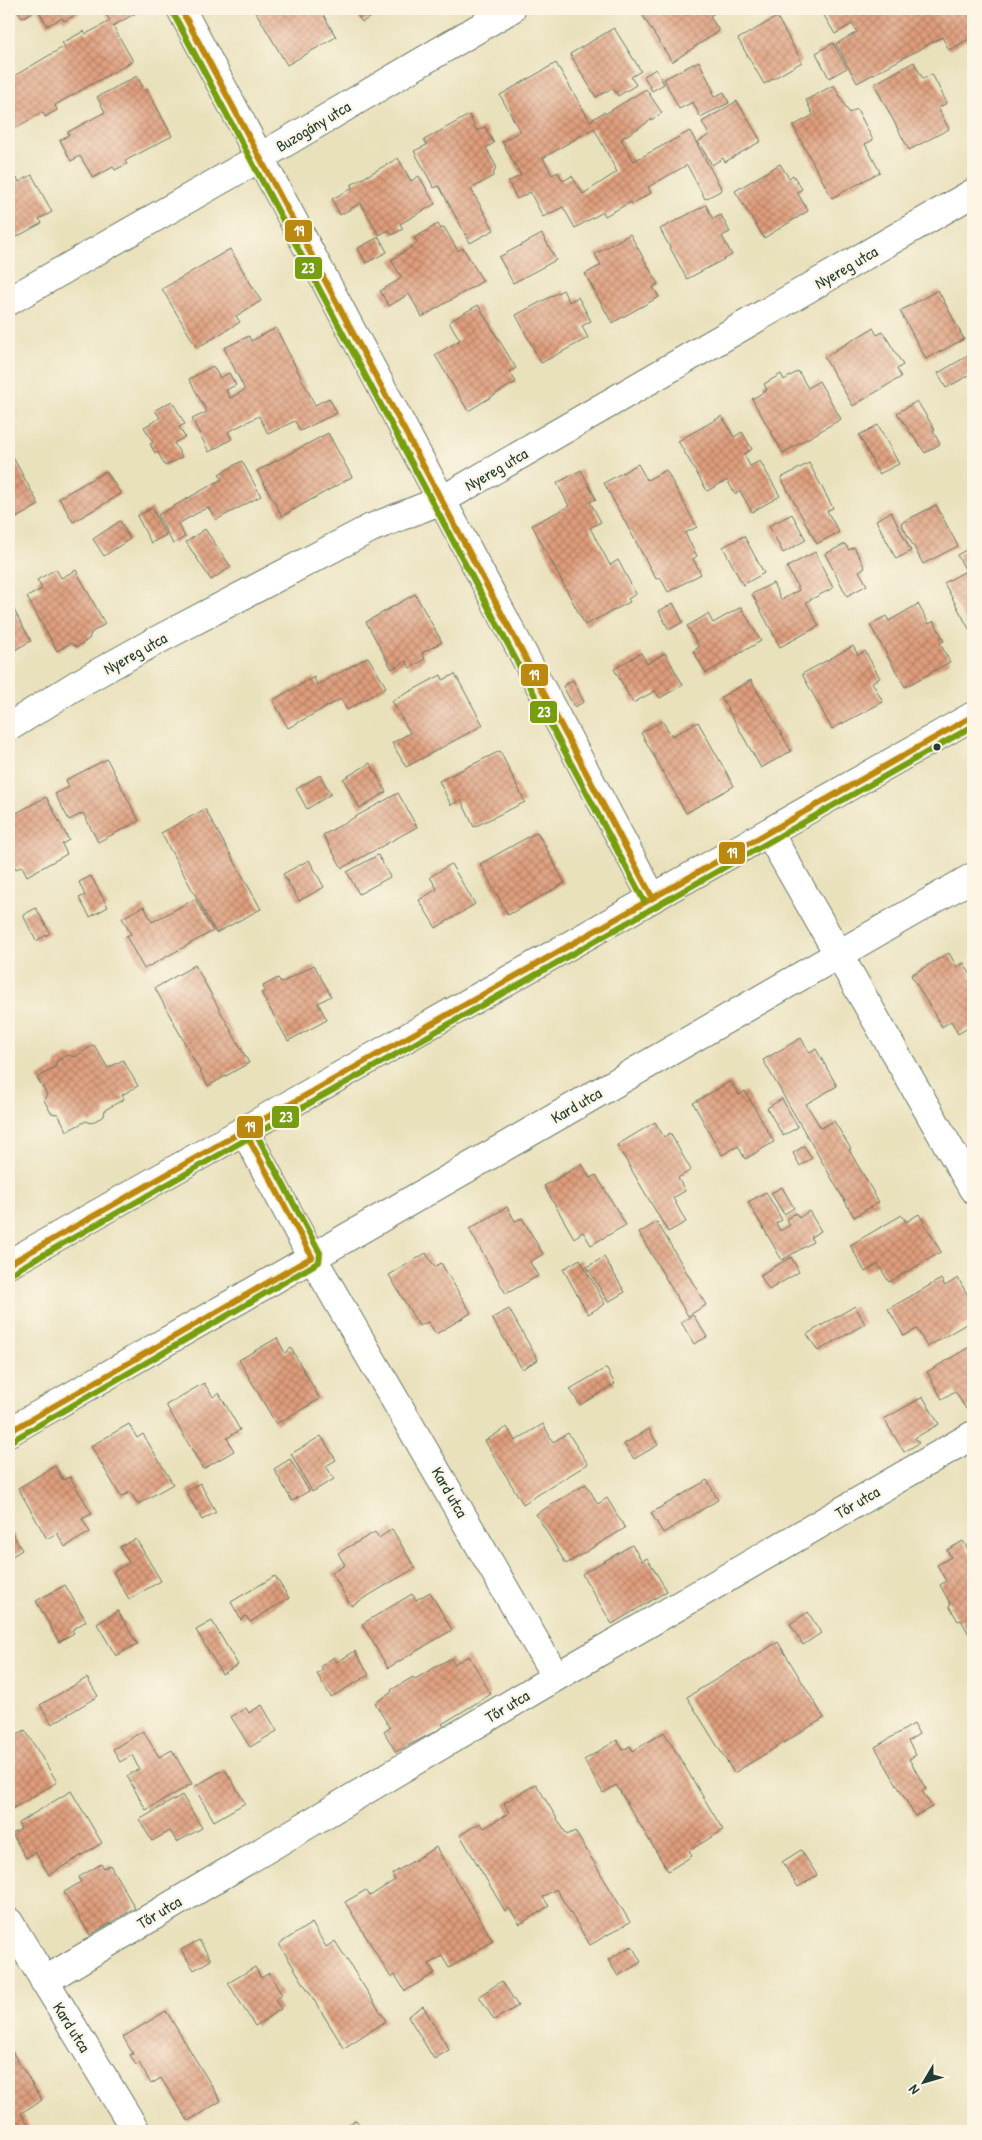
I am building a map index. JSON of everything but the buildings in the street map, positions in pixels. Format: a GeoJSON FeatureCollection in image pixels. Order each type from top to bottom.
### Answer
{"type":"FeatureCollection","features":[{"type":"Feature","properties":{"kind":"street"},"geometry":{"type":"LineString","coordinates":[[181,9],[652,897]]}},
{"type":"Feature","properties":{"kind":"street","name":"Buzogány utca"},"geometry":{"type":"LineString","coordinates":[[9,301],[260,158],[511,9]]}},
{"type":"Feature","properties":{"kind":"street","name":"Nyereg utca"},"geometry":{"type":"LineString","coordinates":[[9,727],[78,684],[150,644],[370,528],[442,500],[973,193]]}},
{"type":"Feature","properties":{"kind":"street"},"geometry":{"type":"LineString","coordinates":[[9,1264],[973,716]]}},
{"type":"Feature","properties":{"kind":"street"},"geometry":{"type":"LineString","coordinates":[[769,833],[973,1189]]}},
{"type":"Feature","properties":{"kind":"street","name":"Kard utca"},"geometry":{"type":"LineString","coordinates":[[9,1432],[973,877]]}},
{"type":"Feature","properties":{"kind":"street"},"geometry":{"type":"LineString","coordinates":[[244,1130],[312,1256]]}},
{"type":"Feature","properties":{"kind":"street","name":"Kard utca"},"geometry":{"type":"LineString","coordinates":[[312,1256],[556,1677]]}},
{"type":"Feature","properties":{"kind":"street","name":"Tőr utca"},"geometry":{"type":"LineString","coordinates":[[44,1981],[556,1677],[973,1435]]}},
{"type":"Feature","properties":{"kind":"street","name":"Kard utca"},"geometry":{"type":"LineString","coordinates":[[9,1922],[136,2131]]}},
{"type":"Feature","properties":{"kind":"transit line","name":"19"},"geometry":{"type":"LineString","coordinates":[[181,9],[652,897]]}},
{"type":"Feature","properties":{"kind":"transit line","name":"23"},"geometry":{"type":"LineString","coordinates":[[173,13],[644,901]]}},
{"type":"Feature","properties":{"kind":"transit line","name":"19"},"geometry":{"type":"LineString","coordinates":[[9,1264],[973,716]]}},
{"type":"Feature","properties":{"kind":"transit line","name":"23"},"geometry":{"type":"LineString","coordinates":[[13,1272],[973,726]]}},
{"type":"Feature","properties":{"kind":"transit line","name":"23"},"geometry":{"type":"LineString","coordinates":[[13,1440],[319,1262],[320,1253],[252,1126]]}},
{"type":"Feature","properties":{"kind":"transit line","name":"19"},"geometry":{"type":"LineString","coordinates":[[9,1432],[312,1257],[244,1130]]}}]}
